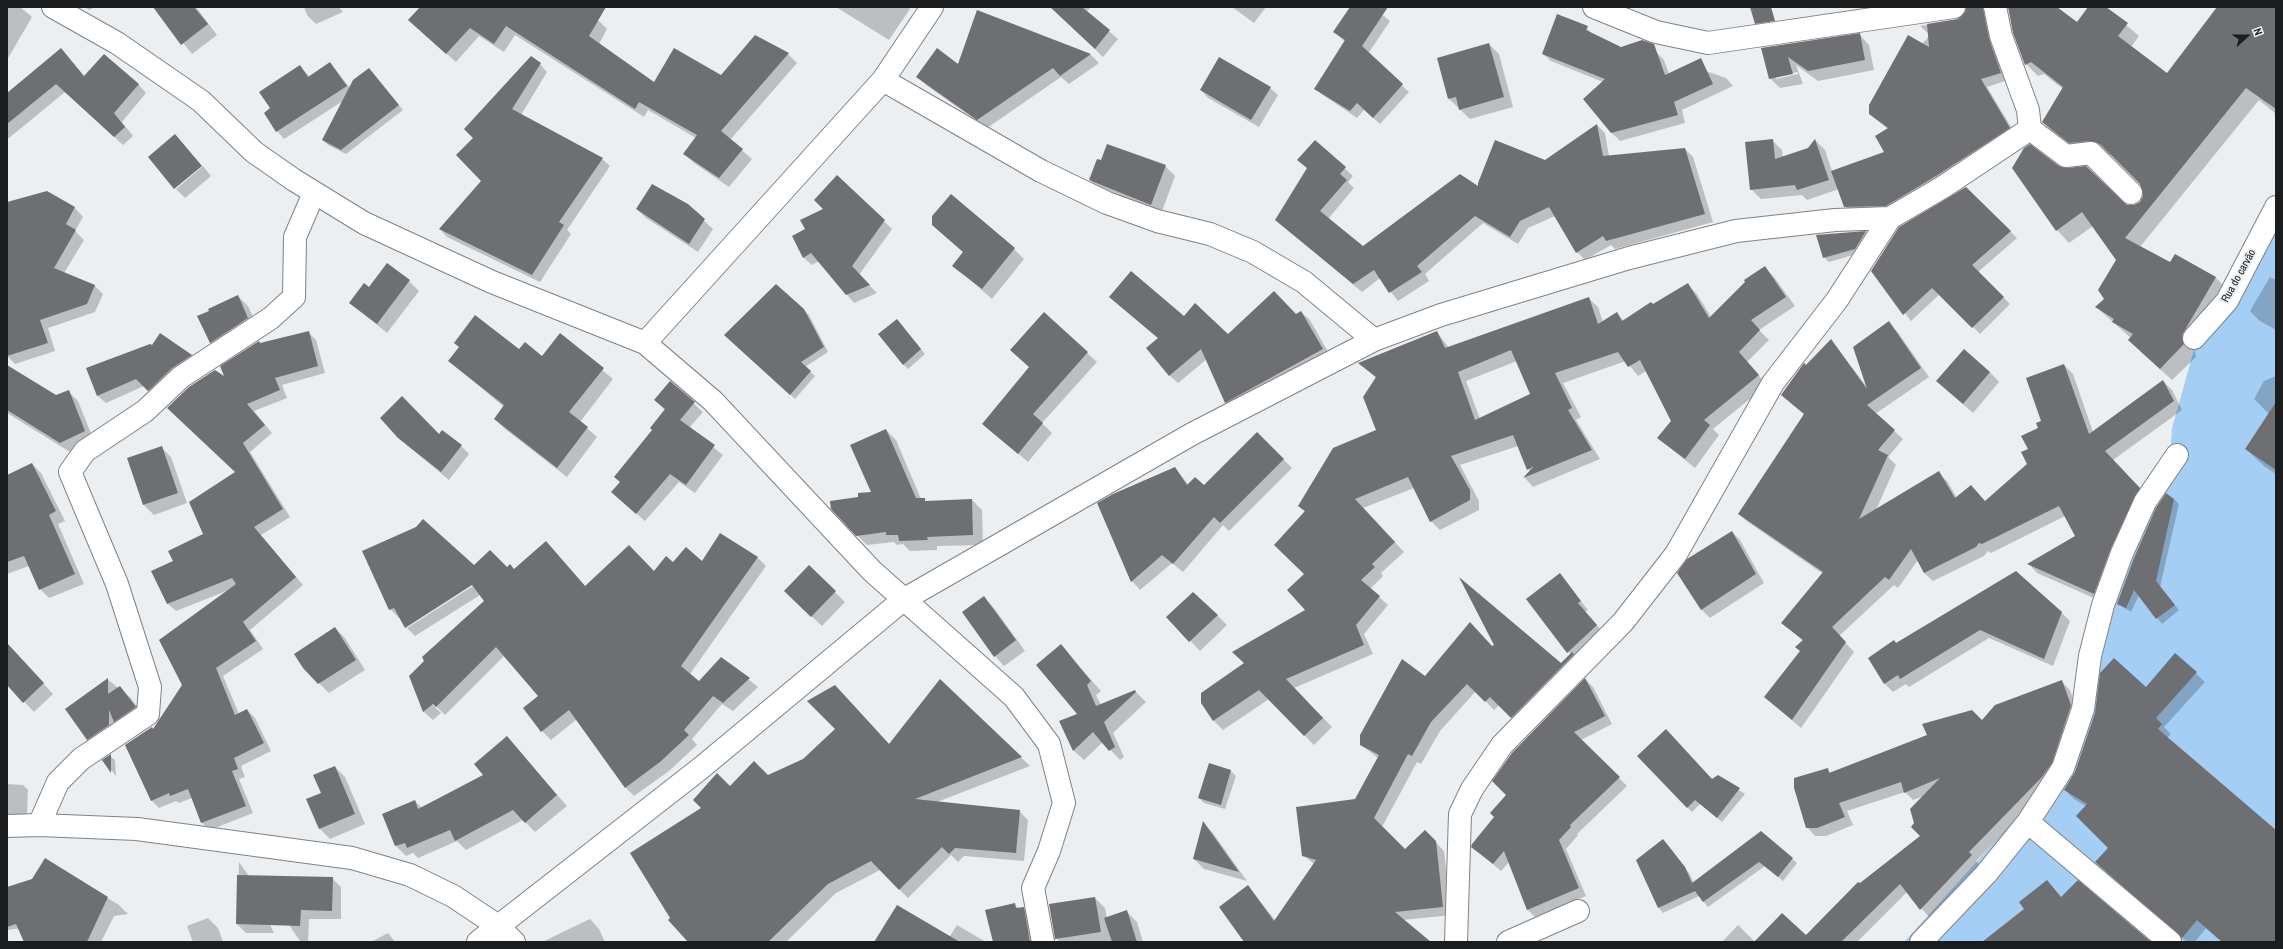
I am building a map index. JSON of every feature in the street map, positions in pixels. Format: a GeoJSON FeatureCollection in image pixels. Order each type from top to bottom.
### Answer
{"type":"FeatureCollection","features":[{"type":"Feature","properties":{"kind":"street"},"geometry":{"type":"LineString","coordinates":[[53,7],[117,43],[201,101],[254,152],[314,193],[364,223],[492,282],[645,344],[713,401],[792,488],[872,571],[1014,697],[1049,744],[1064,803],[1049,851],[1033,888],[1043,942]]}},
{"type":"Feature","properties":{"kind":"street"},"geometry":{"type":"LineString","coordinates":[[645,344],[883,80],[932,7]]}},
{"type":"Feature","properties":{"kind":"street"},"geometry":{"type":"LineString","coordinates":[[1594,7],[1656,32],[1708,43],[1954,7]]}},
{"type":"Feature","properties":{"kind":"street"},"geometry":{"type":"LineString","coordinates":[[1995,7],[2001,36],[2028,110],[2030,129],[2066,156],[2091,153],[2131,193]]}},
{"type":"Feature","properties":{"kind":"street"},"geometry":{"type":"LineString","coordinates":[[883,80],[1041,171],[1107,203],[1158,222],[1210,234],[1253,252],[1304,282],[1374,340]]}},
{"type":"Feature","properties":{"kind":"street"},"geometry":{"type":"LineString","coordinates":[[1456,942],[1460,814],[1472,789],[1502,745],[1623,622],[1676,554],[1773,383],[1838,300],[1890,218],[1943,187],[2030,129]]}},
{"type":"Feature","properties":{"kind":"street"},"geometry":{"type":"LineString","coordinates":[[39,825],[58,782],[81,759],[148,714],[150,687],[117,584],[70,472],[85,451],[144,412],[181,377],[271,318],[294,297],[295,237],[314,193]]}},
{"type":"Feature","properties":{"kind":"street","name":"Rua do carvão"},"geometry":{"type":"LineString","coordinates":[[2194,338],[2227,301],[2276,207]]}},
{"type":"Feature","properties":{"kind":"street"},"geometry":{"type":"LineString","coordinates":[[478,942],[701,768],[903,600],[1192,434],[1374,340],[1441,315],[1621,260],[1736,231],[1835,220],[1890,218]]}},
{"type":"Feature","properties":{"kind":"street"},"geometry":{"type":"LineString","coordinates":[[1921,942],[1986,874],[2028,822],[2063,768],[2083,709],[2090,656],[2103,605],[2122,554],[2145,502],[2177,455]]}},
{"type":"Feature","properties":{"kind":"street"},"geometry":{"type":"LineString","coordinates":[[2028,822],[2170,942]]}},
{"type":"Feature","properties":{"kind":"street"},"geometry":{"type":"LineString","coordinates":[[7,826],[39,825],[137,829],[352,858],[410,875],[453,896],[498,926],[514,942]]}},
{"type":"Feature","properties":{"kind":"street"},"geometry":{"type":"LineString","coordinates":[[1508,942],[1578,911]]}},
{"type":"Feature","properties":{"kind":"shaded area"},"geometry":{"type":"Polygon","coordinates":[[[2276,228],[2276,942],[1904,942],[2045,786],[2060,765],[2083,672],[2170,458],[2172,428],[2195,346],[2276,228]]]}},
{"type":"Feature","properties":{"kind":"building"},"geometry":{"type":"Polygon","coordinates":[[[153,7],[194,7],[208,24],[181,45],[153,7]]]}},
{"type":"Feature","properties":{"kind":"building"},"geometry":{"type":"Polygon","coordinates":[[[420,7],[606,7],[589,36],[654,82],[674,48],[721,75],[755,35],[789,53],[721,131],[743,149],[719,178],[683,154],[697,135],[639,102],[635,109],[506,26],[494,44],[470,28],[446,54],[408,20],[420,7]]]}},
{"type":"Feature","properties":{"kind":"building"},"geometry":{"type":"Polygon","coordinates":[[[1050,7],[1082,7],[1110,30],[1095,49],[1050,7]]]}},
{"type":"Feature","properties":{"kind":"building"},"geometry":{"type":"Polygon","coordinates":[[[1350,7],[1388,7],[1362,46],[1403,84],[1373,118],[1357,103],[1350,111],[1314,89],[1345,40],[1333,32],[1350,7]]]}},
{"type":"Feature","properties":{"kind":"building"},"geometry":{"type":"Polygon","coordinates":[[[1750,7],[1771,7],[1775,21],[1755,24],[1750,7]]]}},
{"type":"Feature","properties":{"kind":"building"},"geometry":{"type":"Polygon","coordinates":[[[1966,7],[1983,7],[1989,39],[2001,73],[1981,79],[2010,128],[1936,176],[1886,206],[1844,207],[1831,171],[1884,152],[1875,136],[1888,128],[1869,114],[1869,105],[1908,35],[1929,47],[1927,24],[1958,19],[1965,12],[1966,7]]]}},
{"type":"Feature","properties":{"kind":"building"},"geometry":{"type":"Polygon","coordinates":[[[2008,7],[2057,7],[2077,22],[2088,7],[2106,7],[2128,23],[2118,36],[2167,73],[2217,7],[2276,7],[2276,109],[2246,88],[2125,238],[2170,262],[2175,254],[2216,277],[2182,335],[2184,344],[2160,369],[2128,340],[2133,334],[2112,322],[2114,319],[2095,307],[2104,299],[2098,290],[2116,260],[2082,212],[2056,231],[2012,168],[2024,148],[2030,144],[2059,166],[2067,168],[2086,166],[2127,205],[2134,205],[2140,202],[2143,196],[2140,184],[2100,144],[2090,141],[2069,143],[2042,122],[2063,87],[2031,62],[2025,65],[2013,33],[2008,7]]]}},
{"type":"Feature","properties":{"kind":"building"},"geometry":{"type":"Polygon","coordinates":[[[977,10],[1091,54],[1060,76],[1053,68],[977,120],[916,77],[937,48],[958,64],[977,10]]]}},
{"type":"Feature","properties":{"kind":"building"},"geometry":{"type":"Polygon","coordinates":[[[1557,14],[1588,26],[1586,30],[1621,47],[1642,40],[1654,44],[1665,75],[1701,58],[1713,84],[1674,102],[1678,115],[1611,133],[1583,99],[1605,79],[1542,54],[1557,14]]]}},
{"type":"Feature","properties":{"kind":"building"},"geometry":{"type":"Polygon","coordinates":[[[1860,33],[1865,60],[1808,71],[1788,57],[1793,74],[1769,79],[1761,48],[1860,33]]]}},
{"type":"Feature","properties":{"kind":"building"},"geometry":{"type":"Polygon","coordinates":[[[1489,43],[1504,97],[1459,110],[1456,97],[1448,99],[1437,58],[1489,43]]]}},
{"type":"Feature","properties":{"kind":"building"},"geometry":{"type":"Polygon","coordinates":[[[61,48],[84,76],[104,54],[139,84],[114,113],[125,127],[114,137],[56,84],[7,124],[7,93],[61,48]]]}},
{"type":"Feature","properties":{"kind":"building"},"geometry":{"type":"Polygon","coordinates":[[[531,56],[541,63],[512,109],[603,158],[559,222],[564,225],[532,275],[439,229],[481,181],[456,155],[473,138],[464,129],[531,56]]]}},
{"type":"Feature","properties":{"kind":"building"},"geometry":{"type":"Polygon","coordinates":[[[1219,57],[1271,87],[1251,120],[1200,90],[1219,57]]]}},
{"type":"Feature","properties":{"kind":"building"},"geometry":{"type":"Polygon","coordinates":[[[330,62],[347,86],[276,132],[264,113],[270,108],[259,92],[300,65],[308,77],[330,62]]]}},
{"type":"Feature","properties":{"kind":"building"},"geometry":{"type":"Polygon","coordinates":[[[369,68],[399,105],[341,150],[322,140],[353,80],[369,68]]]}},
{"type":"Feature","properties":{"kind":"building"},"geometry":{"type":"Polygon","coordinates":[[[1597,124],[1603,156],[1685,148],[1705,214],[1606,241],[1603,236],[1576,253],[1549,207],[1520,221],[1510,237],[1475,216],[1417,266],[1422,272],[1389,293],[1374,270],[1353,284],[1275,220],[1307,168],[1297,160],[1315,140],[1346,167],[1340,174],[1347,180],[1320,211],[1363,246],[1460,174],[1478,186],[1495,140],[1545,160],[1597,124]]]}},
{"type":"Feature","properties":{"kind":"building"},"geometry":{"type":"Polygon","coordinates":[[[175,134],[202,166],[174,189],[148,157],[175,134]]]}},
{"type":"Feature","properties":{"kind":"building"},"geometry":{"type":"Polygon","coordinates":[[[1773,139],[1775,159],[1808,148],[1815,139],[1829,180],[1797,190],[1795,185],[1750,190],[1745,142],[1773,139]]]}},
{"type":"Feature","properties":{"kind":"building"},"geometry":{"type":"Polygon","coordinates":[[[1107,144],[1166,165],[1151,205],[1089,180],[1097,159],[1101,160],[1107,144]]]}},
{"type":"Feature","properties":{"kind":"building"},"geometry":{"type":"Polygon","coordinates":[[[837,175],[885,220],[852,266],[870,285],[846,295],[811,253],[803,258],[792,236],[805,229],[800,220],[823,209],[814,200],[837,175]]]}},
{"type":"Feature","properties":{"kind":"building"},"geometry":{"type":"Polygon","coordinates":[[[652,184],[688,204],[705,219],[689,244],[636,209],[652,184]]]}},
{"type":"Feature","properties":{"kind":"building"},"geometry":{"type":"Polygon","coordinates":[[[1966,187],[2011,231],[1972,265],[2004,297],[1972,328],[1932,288],[1903,315],[1871,271],[1899,227],[1966,187]]]}},
{"type":"Feature","properties":{"kind":"building"},"geometry":{"type":"Polygon","coordinates":[[[47,191],[75,207],[66,224],[76,230],[54,268],[95,285],[87,304],[40,320],[48,343],[7,356],[7,202],[47,191]]]}},
{"type":"Feature","properties":{"kind":"building"},"geometry":{"type":"Polygon","coordinates":[[[951,194],[1015,248],[982,289],[952,266],[963,252],[932,225],[932,216],[951,194]]]}},
{"type":"Feature","properties":{"kind":"building"},"geometry":{"type":"Polygon","coordinates":[[[1866,231],[1855,249],[1823,258],[1816,235],[1866,231]]]}},
{"type":"Feature","properties":{"kind":"building"},"geometry":{"type":"Polygon","coordinates":[[[387,263],[410,280],[377,324],[349,303],[364,283],[369,287],[387,263]]]}},
{"type":"Feature","properties":{"kind":"building"},"geometry":{"type":"Polygon","coordinates":[[[1765,266],[1786,297],[1751,320],[1760,330],[1739,352],[1759,375],[1704,420],[1710,425],[1685,459],[1657,438],[1671,421],[1640,360],[1628,367],[1618,352],[1555,373],[1572,408],[1568,410],[1592,450],[1523,478],[1534,466],[1527,470],[1513,435],[1451,456],[1470,490],[1470,500],[1430,522],[1408,477],[1355,499],[1395,542],[1372,564],[1375,567],[1361,580],[1380,596],[1356,625],[1364,645],[1286,679],[1323,718],[1304,736],[1259,690],[1213,721],[1201,703],[1201,693],[1244,663],[1232,652],[1305,610],[1287,590],[1304,574],[1274,545],[1305,511],[1298,506],[1333,448],[1376,430],[1363,397],[1376,377],[1358,363],[1437,331],[1445,348],[1589,297],[1598,324],[1617,312],[1622,321],[1651,302],[1653,304],[1688,283],[1709,318],[1745,282],[1744,280],[1765,266]],[[1511,350],[1458,372],[1475,420],[1530,394],[1511,350]]]}},
{"type":"Feature","properties":{"kind":"building"},"geometry":{"type":"Polygon","coordinates":[[[1131,271],[1184,316],[1195,303],[1228,334],[1274,291],[1296,314],[1301,311],[1323,349],[1225,403],[1201,349],[1169,376],[1146,348],[1158,338],[1109,297],[1131,271]]]}},
{"type":"Feature","properties":{"kind":"building"},"geometry":{"type":"Polygon","coordinates":[[[776,284],[804,309],[824,347],[801,362],[811,371],[790,395],[724,335],[776,284]]]}},
{"type":"Feature","properties":{"kind":"building"},"geometry":{"type":"Polygon","coordinates":[[[238,295],[248,318],[210,343],[197,316],[209,311],[208,309],[238,295]]]}},
{"type":"Feature","properties":{"kind":"building"},"geometry":{"type":"Polygon","coordinates":[[[1044,312],[1088,352],[1033,414],[1043,423],[1018,454],[982,424],[1029,367],[1010,350],[1044,312]]]}},
{"type":"Feature","properties":{"kind":"building"},"geometry":{"type":"Polygon","coordinates":[[[475,315],[519,349],[525,342],[542,356],[560,333],[604,368],[569,412],[588,427],[557,468],[494,419],[504,405],[448,361],[459,347],[454,343],[475,315]]]}},
{"type":"Feature","properties":{"kind":"building"},"geometry":{"type":"Polygon","coordinates":[[[897,319],[921,349],[903,365],[878,334],[897,319]]]}},
{"type":"Feature","properties":{"kind":"building"},"geometry":{"type":"Polygon","coordinates":[[[1889,321],[1921,368],[1867,405],[1895,430],[1878,450],[1888,455],[1859,519],[1939,471],[1955,498],[1971,485],[1985,501],[2027,464],[2021,452],[2028,449],[2021,436],[2038,428],[2036,423],[2041,421],[2026,378],[2064,364],[2089,434],[2163,380],[2174,401],[2105,451],[2140,488],[2111,548],[2094,594],[2027,564],[2075,536],[2059,506],[1982,544],[1979,543],[1976,547],[1924,573],[1911,549],[1889,580],[1885,577],[1832,627],[1846,642],[1792,720],[1764,697],[1800,651],[1795,647],[1803,640],[1781,623],[1823,572],[1738,514],[1804,414],[1781,395],[1804,363],[1806,365],[1831,339],[1867,389],[1853,347],[1889,321]]]}},
{"type":"Feature","properties":{"kind":"building"},"geometry":{"type":"Polygon","coordinates":[[[309,331],[318,366],[275,378],[280,390],[247,404],[265,425],[243,443],[283,509],[254,527],[296,577],[243,622],[256,641],[216,668],[235,715],[247,709],[264,743],[234,758],[238,769],[232,771],[246,806],[201,823],[188,789],[170,796],[169,793],[151,801],[125,745],[152,727],[153,729],[182,685],[159,640],[236,584],[232,578],[167,604],[151,571],[173,561],[168,551],[203,534],[189,502],[235,472],[167,408],[189,387],[215,370],[224,376],[220,366],[259,341],[260,343],[309,331]]]}},
{"type":"Feature","properties":{"kind":"building"},"geometry":{"type":"Polygon","coordinates":[[[160,333],[192,355],[172,368],[148,391],[136,379],[97,396],[86,368],[150,344],[152,345],[160,333]]]}},
{"type":"Feature","properties":{"kind":"building"},"geometry":{"type":"Polygon","coordinates":[[[1964,349],[1990,372],[1963,404],[1936,381],[1964,349]]]}},
{"type":"Feature","properties":{"kind":"building"},"geometry":{"type":"Polygon","coordinates":[[[7,365],[56,395],[69,390],[85,431],[60,443],[7,410],[7,365]]]}},
{"type":"Feature","properties":{"kind":"building"},"geometry":{"type":"Polygon","coordinates":[[[670,381],[695,402],[680,420],[715,445],[686,485],[670,474],[636,514],[611,492],[620,482],[614,477],[652,430],[650,428],[665,409],[654,400],[670,381]]]}},
{"type":"Feature","properties":{"kind":"building"},"geometry":{"type":"Polygon","coordinates":[[[402,396],[439,434],[442,430],[462,445],[441,472],[398,438],[380,418],[402,396]]]}},
{"type":"Feature","properties":{"kind":"building"},"geometry":{"type":"Polygon","coordinates":[[[2276,402],[2276,470],[2245,449],[2276,402]]]}},
{"type":"Feature","properties":{"kind":"building"},"geometry":{"type":"Polygon","coordinates":[[[886,429],[916,498],[925,498],[925,501],[972,499],[973,535],[927,537],[928,540],[899,541],[898,535],[886,535],[886,532],[856,536],[831,509],[830,501],[858,497],[858,493],[871,492],[850,445],[886,429]]]}},
{"type":"Feature","properties":{"kind":"building"},"geometry":{"type":"Polygon","coordinates":[[[1257,432],[1284,459],[1220,523],[1214,517],[1173,564],[1162,555],[1131,582],[1097,503],[1113,494],[1175,467],[1187,485],[1195,477],[1204,485],[1257,432]]]}},
{"type":"Feature","properties":{"kind":"building"},"geometry":{"type":"Polygon","coordinates":[[[162,446],[178,493],[143,505],[127,458],[162,446]]]}},
{"type":"Feature","properties":{"kind":"building"},"geometry":{"type":"Polygon","coordinates":[[[32,463],[56,511],[49,515],[75,574],[39,590],[24,556],[7,562],[7,475],[32,463]]]}},
{"type":"Feature","properties":{"kind":"building"},"geometry":{"type":"Polygon","coordinates":[[[2166,493],[2174,499],[2156,581],[2175,605],[2156,619],[2134,590],[2126,608],[2117,604],[2134,558],[2156,508],[2166,493]]]}},
{"type":"Feature","properties":{"kind":"building"},"geometry":{"type":"Polygon","coordinates":[[[423,519],[474,565],[490,550],[507,567],[510,564],[514,569],[546,541],[585,586],[629,545],[654,571],[666,556],[673,562],[686,547],[702,561],[720,533],[758,557],[681,666],[699,681],[721,657],[750,678],[723,703],[713,696],[684,730],[689,735],[660,762],[625,788],[569,710],[541,732],[523,708],[538,696],[496,647],[436,707],[433,704],[423,712],[409,676],[424,661],[422,657],[484,601],[472,585],[405,628],[394,608],[389,610],[362,551],[416,527],[423,519]]]}},
{"type":"Feature","properties":{"kind":"building"},"geometry":{"type":"Polygon","coordinates":[[[1732,531],[1756,574],[1701,610],[1677,573],[1687,559],[1732,531]]]}},
{"type":"Feature","properties":{"kind":"building"},"geometry":{"type":"Polygon","coordinates":[[[809,565],[836,591],[811,617],[784,591],[809,565]]]}},
{"type":"Feature","properties":{"kind":"building"},"geometry":{"type":"Polygon","coordinates":[[[2016,571],[2062,612],[2044,659],[1980,630],[1900,679],[1898,675],[1884,684],[1868,658],[1894,640],[1896,643],[2016,571]]]}},
{"type":"Feature","properties":{"kind":"building"},"geometry":{"type":"Polygon","coordinates":[[[1560,573],[1581,601],[1578,603],[1597,625],[1567,653],[1526,599],[1560,573]]]}},
{"type":"Feature","properties":{"kind":"building"},"geometry":{"type":"Polygon","coordinates":[[[1459,577],[1561,663],[1572,652],[1574,654],[1511,718],[1490,697],[1485,702],[1467,684],[1431,722],[1412,756],[1408,754],[1374,818],[1405,849],[1425,830],[1436,841],[1443,907],[1395,912],[1431,942],[1244,942],[1219,907],[1248,885],[1274,921],[1316,860],[1302,856],[1296,807],[1355,799],[1379,755],[1360,745],[1360,735],[1402,659],[1425,676],[1470,622],[1492,646],[1494,645],[1459,577]]]}},
{"type":"Feature","properties":{"kind":"building"},"geometry":{"type":"Polygon","coordinates":[[[1193,592],[1218,615],[1189,642],[1166,617],[1193,592]]]}},
{"type":"Feature","properties":{"kind":"building"},"geometry":{"type":"Polygon","coordinates":[[[984,596],[1016,640],[994,657],[962,612],[984,596]]]}},
{"type":"Feature","properties":{"kind":"building"},"geometry":{"type":"Polygon","coordinates":[[[335,627],[356,660],[318,684],[303,668],[294,654],[335,627]]]}},
{"type":"Feature","properties":{"kind":"building"},"geometry":{"type":"Polygon","coordinates":[[[7,643],[44,683],[23,703],[7,685],[7,643]]]}},
{"type":"Feature","properties":{"kind":"building"},"geometry":{"type":"Polygon","coordinates":[[[1061,644],[1091,681],[1087,685],[1096,706],[1135,690],[1136,692],[1104,722],[1115,747],[1109,751],[1093,732],[1073,751],[1059,721],[1077,714],[1036,665],[1061,644]]]}},
{"type":"Feature","properties":{"kind":"building"},"geometry":{"type":"Polygon","coordinates":[[[2175,653],[2197,672],[2156,718],[2162,724],[2158,729],[2276,830],[2276,942],[2222,942],[2197,920],[2182,938],[2095,862],[2108,848],[2076,816],[2087,804],[2064,790],[2075,772],[2095,713],[2100,673],[2114,658],[2146,687],[2175,653]]]}},
{"type":"Feature","properties":{"kind":"building"},"geometry":{"type":"Polygon","coordinates":[[[108,678],[108,694],[120,686],[136,707],[114,722],[109,710],[109,725],[87,740],[65,709],[108,678]]]}},
{"type":"Feature","properties":{"kind":"building"},"geometry":{"type":"Polygon","coordinates":[[[1585,678],[1605,716],[1574,732],[1620,777],[1570,825],[1571,827],[1559,840],[1579,888],[1527,910],[1504,851],[1493,864],[1471,847],[1494,817],[1490,813],[1506,795],[1492,781],[1512,753],[1585,678]]]}},
{"type":"Feature","properties":{"kind":"building"},"geometry":{"type":"Polygon","coordinates":[[[940,679],[1022,757],[915,799],[1020,810],[1016,853],[955,848],[949,854],[942,847],[899,890],[871,861],[828,884],[768,942],[688,942],[668,920],[670,918],[630,853],[701,808],[693,800],[717,773],[730,786],[754,761],[768,775],[803,759],[835,729],[807,701],[835,685],[889,744],[940,679]]]}},
{"type":"Feature","properties":{"kind":"building"},"geometry":{"type":"Polygon","coordinates":[[[2062,680],[2071,705],[2052,763],[2042,777],[1969,852],[1972,855],[1920,910],[1900,884],[1841,942],[1754,942],[1782,913],[1806,935],[1858,882],[1860,883],[1920,836],[1911,827],[1914,823],[1910,809],[1940,778],[1904,793],[1901,782],[1839,803],[1845,817],[1817,828],[1806,828],[1794,788],[1794,778],[1828,768],[1829,773],[1927,735],[1922,724],[1972,710],[1982,720],[1995,705],[2062,680]]]}},
{"type":"Feature","properties":{"kind":"building"},"geometry":{"type":"Polygon","coordinates":[[[1666,729],[1712,779],[1718,775],[1740,788],[1717,818],[1695,800],[1687,808],[1637,756],[1666,729]]]}},
{"type":"Feature","properties":{"kind":"building"},"geometry":{"type":"Polygon","coordinates":[[[507,736],[557,795],[525,823],[513,810],[455,841],[450,830],[407,848],[405,843],[395,846],[382,814],[415,800],[418,809],[483,775],[474,764],[507,736]]]}},
{"type":"Feature","properties":{"kind":"building"},"geometry":{"type":"Polygon","coordinates":[[[111,754],[111,773],[102,760],[111,754]]]}},
{"type":"Feature","properties":{"kind":"building"},"geometry":{"type":"Polygon","coordinates":[[[1209,763],[1231,770],[1221,805],[1198,798],[1209,763]]]}},
{"type":"Feature","properties":{"kind":"building"},"geometry":{"type":"Polygon","coordinates":[[[335,766],[355,814],[319,829],[306,799],[321,793],[313,775],[335,766]]]}},
{"type":"Feature","properties":{"kind":"building"},"geometry":{"type":"Polygon","coordinates":[[[1203,821],[1239,872],[1193,859],[1203,821]]]}},
{"type":"Feature","properties":{"kind":"building"},"geometry":{"type":"Polygon","coordinates":[[[1761,831],[1793,858],[1778,877],[1759,862],[1703,902],[1695,891],[1658,908],[1636,860],[1663,839],[1685,867],[1692,883],[1761,831]]]}},
{"type":"Feature","properties":{"kind":"building"},"geometry":{"type":"Polygon","coordinates":[[[45,858],[108,897],[87,942],[24,942],[16,924],[7,927],[7,887],[32,879],[45,858]]]}},
{"type":"Feature","properties":{"kind":"building"},"geometry":{"type":"Polygon","coordinates":[[[237,875],[333,877],[332,911],[301,910],[300,926],[236,924],[237,875]]]}},
{"type":"Feature","properties":{"kind":"building"},"geometry":{"type":"Polygon","coordinates":[[[2047,880],[2061,897],[2078,880],[2151,942],[1982,942],[2024,909],[2019,902],[2047,880]]]}},
{"type":"Feature","properties":{"kind":"building"},"geometry":{"type":"Polygon","coordinates":[[[1095,897],[1101,932],[1055,939],[1049,904],[1095,897]]]}},
{"type":"Feature","properties":{"kind":"building"},"geometry":{"type":"Polygon","coordinates":[[[1015,903],[1016,908],[1024,907],[1030,942],[993,942],[985,910],[1015,903]]]}},
{"type":"Feature","properties":{"kind":"building"},"geometry":{"type":"Polygon","coordinates":[[[897,905],[960,942],[874,942],[897,905]]]}},
{"type":"Feature","properties":{"kind":"building"},"geometry":{"type":"Polygon","coordinates":[[[1127,910],[1137,942],[1112,942],[1104,918],[1127,910]]]}}]}
